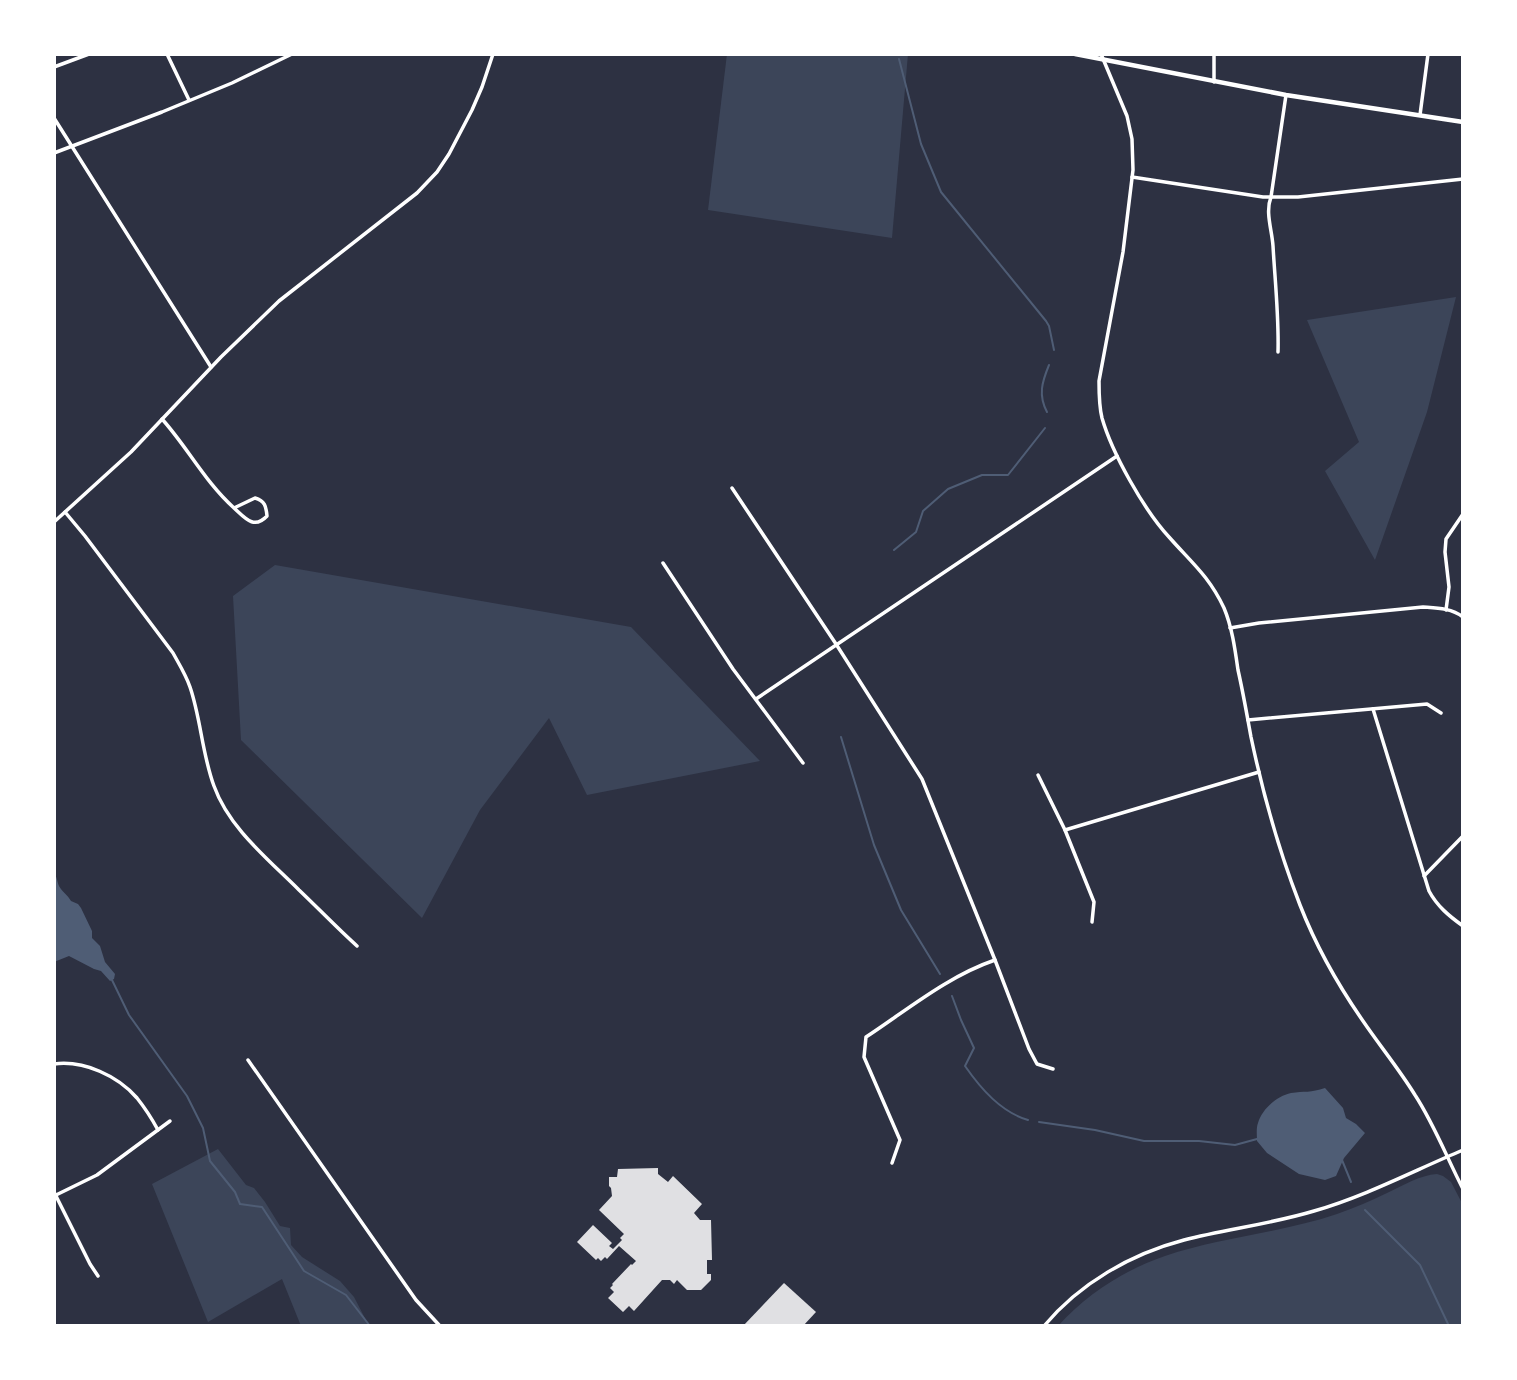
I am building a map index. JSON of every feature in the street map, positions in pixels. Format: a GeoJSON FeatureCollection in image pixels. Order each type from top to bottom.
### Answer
{"type":"FeatureCollection","features":[{"type":"Feature","properties":{"kind":"main road"},"geometry":{"type":"LineString","coordinates":[[1075,54],[1102,57],[1286,95],[1463,122]]}},
{"type":"Feature","properties":{"kind":"street"},"geometry":{"type":"LineString","coordinates":[[54,67],[89,54]]}},
{"type":"Feature","properties":{"kind":"street"},"geometry":{"type":"LineString","coordinates":[[167,54],[189,100]]}},
{"type":"Feature","properties":{"kind":"street"},"geometry":{"type":"LineString","coordinates":[[54,153],[232,83],[292,54]]}},
{"type":"Feature","properties":{"kind":"street"},"geometry":{"type":"LineString","coordinates":[[54,522],[131,452],[211,367],[279,301],[417,193],[437,172],[472,110],[493,54]]}},
{"type":"Feature","properties":{"kind":"street"},"geometry":{"type":"LineString","coordinates":[[1214,54],[1214,82]]}},
{"type":"Feature","properties":{"kind":"street"},"geometry":{"type":"LineString","coordinates":[[1420,116],[1427,54]]}},
{"type":"Feature","properties":{"kind":"street"},"geometry":{"type":"LineString","coordinates":[[1102,57],[1127,116],[1132,139],[1132,177],[1123,252],[1099,381],[1101,416],[1107,434],[1154,519],[1204,575],[1226,612],[1259,772],[1301,907],[1324,959],[1363,1021],[1417,1097],[1463,1189]]}},
{"type":"Feature","properties":{"kind":"street"},"geometry":{"type":"LineString","coordinates":[[1278,352],[1279,329],[1269,204],[1286,95]]}},
{"type":"Feature","properties":{"kind":"street"},"geometry":{"type":"LineString","coordinates":[[54,118],[211,367]]}},
{"type":"Feature","properties":{"kind":"street"},"geometry":{"type":"LineString","coordinates":[[1132,177],[1271,197],[1298,197],[1463,179]]}},
{"type":"Feature","properties":{"kind":"street"},"geometry":{"type":"LineString","coordinates":[[162,419],[204,476],[234,509],[248,521],[257,523],[267,516],[266,506],[262,500],[256,498],[234,509]]}},
{"type":"Feature","properties":{"kind":"street"},"geometry":{"type":"LineString","coordinates":[[756,699],[1118,455]]}},
{"type":"Feature","properties":{"kind":"street"},"geometry":{"type":"LineString","coordinates":[[732,488],[922,779],[1029,1049],[1037,1064],[1053,1069]]}},
{"type":"Feature","properties":{"kind":"street"},"geometry":{"type":"LineString","coordinates":[[65,512],[173,653],[184,672],[215,788],[235,824],[357,946]]}},
{"type":"Feature","properties":{"kind":"street"},"geometry":{"type":"LineString","coordinates":[[1446,610],[1449,587],[1446,539],[1463,514]]}},
{"type":"Feature","properties":{"kind":"street"},"geometry":{"type":"LineString","coordinates":[[663,563],[733,669],[803,763]]}},
{"type":"Feature","properties":{"kind":"street"},"geometry":{"type":"LineString","coordinates":[[1230,628],[1423,607],[1446,610],[1463,617]]}},
{"type":"Feature","properties":{"kind":"street"},"geometry":{"type":"LineString","coordinates":[[1248,720],[1427,704],[1441,713]]}},
{"type":"Feature","properties":{"kind":"street"},"geometry":{"type":"LineString","coordinates":[[1373,709],[1429,891],[1444,912],[1463,926]]}},
{"type":"Feature","properties":{"kind":"street"},"geometry":{"type":"LineString","coordinates":[[1065,830],[1259,772]]}},
{"type":"Feature","properties":{"kind":"street"},"geometry":{"type":"LineString","coordinates":[[1038,775],[1065,830],[1094,902],[1092,922]]}},
{"type":"Feature","properties":{"kind":"street"},"geometry":{"type":"LineString","coordinates":[[1424,876],[1463,836]]}},
{"type":"Feature","properties":{"kind":"street"},"geometry":{"type":"LineString","coordinates":[[892,1163],[900,1140],[864,1057],[866,1037],[952,979],[995,960]]}},
{"type":"Feature","properties":{"kind":"street"},"geometry":{"type":"LineString","coordinates":[[248,1060],[412,1293],[440,1326]]}},
{"type":"Feature","properties":{"kind":"street"},"geometry":{"type":"LineString","coordinates":[[54,1064],[91,1068],[117,1080],[136,1097],[159,1130]]}},
{"type":"Feature","properties":{"kind":"street"},"geometry":{"type":"LineString","coordinates":[[98,1276],[55,1194],[97,1175],[170,1121]]}},
{"type":"Feature","properties":{"kind":"street"},"geometry":{"type":"LineString","coordinates":[[1044,1326],[1086,1287],[1114,1268],[1146,1253],[1184,1240],[1278,1221],[1335,1205],[1463,1150]]}},
{"type":"Feature","properties":{"kind":"shaded area"},"geometry":{"type":"Polygon","coordinates":[[[727,54],[908,54],[892,238],[708,210],[727,54]]]}},
{"type":"Feature","properties":{"kind":"shaded area"},"geometry":{"type":"Polygon","coordinates":[[[1456,297],[1427,412],[1375,560],[1325,471],[1359,442],[1307,320],[1456,297]]]}},
{"type":"Feature","properties":{"kind":"shaded area"},"geometry":{"type":"Polygon","coordinates":[[[275,565],[631,627],[760,761],[587,795],[549,718],[480,810],[422,918],[241,740],[233,596],[275,565]]]}},
{"type":"Feature","properties":{"kind":"shaded area"},"geometry":{"type":"Polygon","coordinates":[[[54,873],[62,890],[81,908],[92,931],[92,938],[100,946],[105,962],[115,974],[114,979],[110,981],[101,971],[69,956],[54,962],[54,873]]]}},
{"type":"Feature","properties":{"kind":"shaded area"},"geometry":{"type":"Polygon","coordinates":[[[1325,1088],[1343,1108],[1346,1118],[1365,1133],[1344,1158],[1336,1176],[1325,1180],[1299,1174],[1267,1153],[1257,1141],[1257,1132],[1263,1113],[1275,1100],[1291,1093],[1325,1088]]]}},
{"type":"Feature","properties":{"kind":"shaded area"},"geometry":{"type":"Polygon","coordinates":[[[218,1149],[246,1185],[254,1188],[280,1226],[290,1228],[291,1245],[302,1257],[340,1281],[354,1297],[369,1326],[301,1326],[282,1279],[208,1322],[152,1184],[218,1149]]]}},
{"type":"Feature","properties":{"kind":"shaded area"},"geometry":{"type":"Polygon","coordinates":[[[1437,1174],[1451,1182],[1463,1205],[1463,1326],[1058,1326],[1094,1293],[1150,1262],[1207,1244],[1337,1214],[1418,1179],[1437,1174]]]}},
{"type":"Feature","properties":{"kind":"building"},"geometry":{"type":"Polygon","coordinates":[[[658,1168],[658,1174],[668,1182],[673,1176],[702,1204],[694,1213],[700,1220],[711,1220],[712,1260],[707,1260],[707,1274],[711,1274],[711,1280],[701,1290],[687,1290],[677,1280],[674,1284],[670,1280],[662,1280],[634,1311],[629,1306],[623,1312],[608,1298],[614,1292],[610,1288],[636,1261],[619,1246],[607,1259],[605,1257],[601,1261],[598,1258],[596,1260],[577,1242],[593,1225],[612,1243],[609,1246],[613,1249],[624,1234],[599,1210],[612,1196],[609,1177],[617,1177],[618,1169],[658,1168]]]}},
{"type":"Feature","properties":{"kind":"building"},"geometry":{"type":"Polygon","coordinates":[[[784,1283],[816,1312],[803,1326],[743,1326],[784,1283]]]}},
{"type":"Feature","properties":{"kind":"waterway"},"geometry":{"type":"LineString","coordinates":[[899,59],[921,144],[941,192],[1046,321],[1054,350]]}},
{"type":"Feature","properties":{"kind":"waterway"},"geometry":{"type":"LineString","coordinates":[[1047,412],[1042,389],[1049,365]]}},
{"type":"Feature","properties":{"kind":"waterway"},"geometry":{"type":"LineString","coordinates":[[894,550],[916,532],[923,511],[948,489],[982,475],[1008,475],[1045,428]]}},
{"type":"Feature","properties":{"kind":"waterway"},"geometry":{"type":"LineString","coordinates":[[841,737],[874,845],[901,910],[940,974]]}},
{"type":"Feature","properties":{"kind":"waterway"},"geometry":{"type":"LineString","coordinates":[[112,980],[129,1015],[187,1096],[203,1128],[210,1161],[235,1192],[240,1204],[262,1207],[304,1271],[346,1295],[370,1326]]}},
{"type":"Feature","properties":{"kind":"waterway"},"geometry":{"type":"LineString","coordinates":[[952,996],[974,1048],[965,1066],[992,1099],[1028,1120]]}},
{"type":"Feature","properties":{"kind":"waterway"},"geometry":{"type":"LineString","coordinates":[[1039,1122],[1144,1141],[1199,1141],[1235,1145],[1257,1139]]}},
{"type":"Feature","properties":{"kind":"waterway"},"geometry":{"type":"LineString","coordinates":[[1342,1160],[1351,1182]]}},
{"type":"Feature","properties":{"kind":"waterway"},"geometry":{"type":"LineString","coordinates":[[1365,1210],[1420,1265],[1449,1326]]}}]}
